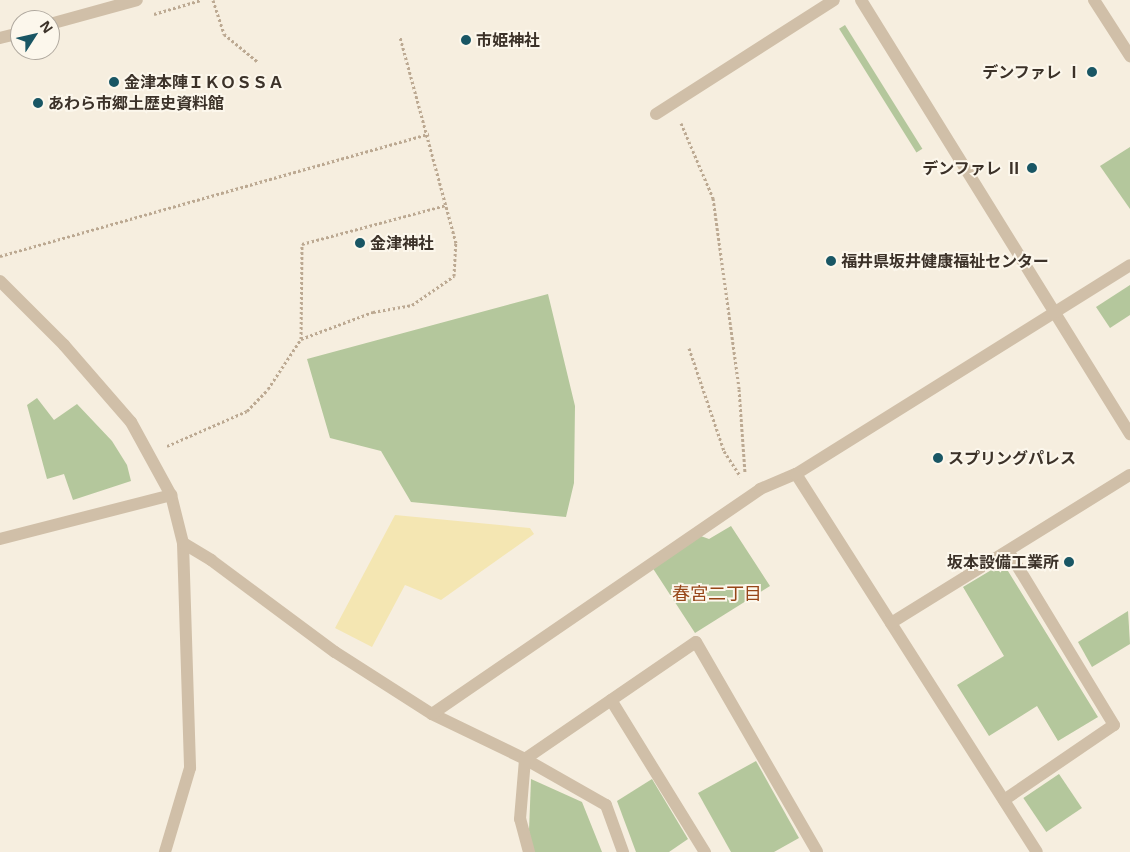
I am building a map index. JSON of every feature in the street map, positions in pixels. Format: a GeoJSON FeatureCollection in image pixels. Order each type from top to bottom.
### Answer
{"type":"FeatureCollection","features":[{"type":"Feature","properties":{"kind":"street"},"geometry":{"type":"LineString","coordinates":[[60,21],[137,0]]}},
{"type":"Feature","properties":{"kind":"street"},"geometry":{"type":"LineString","coordinates":[[656,114],[834,0]]}},
{"type":"Feature","properties":{"kind":"street"},"geometry":{"type":"LineString","coordinates":[[861,0],[1055,310],[1130,434]]}},
{"type":"Feature","properties":{"kind":"street"},"geometry":{"type":"LineString","coordinates":[[1094,0],[1129,53]]}},
{"type":"Feature","properties":{"kind":"street"},"geometry":{"type":"LineString","coordinates":[[432,714],[760,489],[796,474],[1055,310],[1130,265]]}},
{"type":"Feature","properties":{"kind":"street"},"geometry":{"type":"LineString","coordinates":[[0,281],[64,345],[131,422],[171,495],[183,543],[190,768],[165,852]]}},
{"type":"Feature","properties":{"kind":"street"},"geometry":{"type":"LineString","coordinates":[[796,474],[1037,852]]}},
{"type":"Feature","properties":{"kind":"street"},"geometry":{"type":"LineString","coordinates":[[891,623],[1009,552],[1130,475]]}},
{"type":"Feature","properties":{"kind":"street"},"geometry":{"type":"LineString","coordinates":[[0,539],[171,495]]}},
{"type":"Feature","properties":{"kind":"street"},"geometry":{"type":"LineString","coordinates":[[183,543],[211,560],[335,652],[432,714],[525,759],[606,805],[623,852]]}},
{"type":"Feature","properties":{"kind":"street"},"geometry":{"type":"LineString","coordinates":[[1004,800],[1114,725],[1009,552]]}},
{"type":"Feature","properties":{"kind":"street"},"geometry":{"type":"LineString","coordinates":[[525,759],[696,642],[817,852]]}},
{"type":"Feature","properties":{"kind":"street"},"geometry":{"type":"LineString","coordinates":[[611,700],[704,852]]}},
{"type":"Feature","properties":{"kind":"street"},"geometry":{"type":"LineString","coordinates":[[525,759],[520,818],[530,852]]}},
{"type":"Feature","properties":{"kind":"path"},"geometry":{"type":"LineString","coordinates":[[213,0],[224,34],[258,62]]}},
{"type":"Feature","properties":{"kind":"path"},"geometry":{"type":"LineString","coordinates":[[301,339],[373,312],[412,305],[454,276],[456,243],[429,134],[400,37]]}},
{"type":"Feature","properties":{"kind":"path"},"geometry":{"type":"LineString","coordinates":[[672,104],[713,198],[739,389],[744,483],[724,451],[689,348]]}},
{"type":"Feature","properties":{"kind":"path"},"geometry":{"type":"LineString","coordinates":[[0,256],[429,134]]}},
{"type":"Feature","properties":{"kind":"path"},"geometry":{"type":"LineString","coordinates":[[148,453],[247,410],[268,389],[301,339],[302,244],[447,205]]}},
{"type":"Feature","properties":{"kind":"green space"},"geometry":{"type":"Polygon","coordinates":[[[845,25],[922,149],[916,153],[839,29],[845,25]]]}},
{"type":"Feature","properties":{"kind":"green space"},"geometry":{"type":"Polygon","coordinates":[[[1130,147],[1130,209],[1100,166],[1130,147]]]}},
{"type":"Feature","properties":{"kind":"green space"},"geometry":{"type":"Polygon","coordinates":[[[1130,285],[1130,315],[1110,328],[1096,307],[1130,285]]]}},
{"type":"Feature","properties":{"kind":"green space"},"geometry":{"type":"Polygon","coordinates":[[[548,294],[575,406],[574,483],[566,517],[411,502],[381,451],[330,438],[307,359],[548,294]]]}},
{"type":"Feature","properties":{"kind":"green space"},"geometry":{"type":"Polygon","coordinates":[[[37,398],[54,420],[77,404],[112,441],[127,465],[131,481],[73,500],[64,474],[47,479],[27,405],[37,398]]]}},
{"type":"Feature","properties":{"kind":"green space"},"geometry":{"type":"Polygon","coordinates":[[[731,526],[770,586],[695,633],[652,567],[698,535],[709,539],[731,526]]]}},
{"type":"Feature","properties":{"kind":"green space"},"geometry":{"type":"Polygon","coordinates":[[[1003,563],[1098,717],[1058,741],[1037,706],[989,736],[957,685],[1004,656],[963,587],[1003,563]]]}},
{"type":"Feature","properties":{"kind":"green space"},"geometry":{"type":"Polygon","coordinates":[[[1128,611],[1130,644],[1092,667],[1078,642],[1128,611]]]}},
{"type":"Feature","properties":{"kind":"green space"},"geometry":{"type":"Polygon","coordinates":[[[756,761],[799,838],[774,852],[731,852],[698,793],[756,761]]]}},
{"type":"Feature","properties":{"kind":"green space"},"geometry":{"type":"Polygon","coordinates":[[[1059,774],[1082,808],[1046,832],[1023,798],[1059,774]]]}},
{"type":"Feature","properties":{"kind":"green space"},"geometry":{"type":"Polygon","coordinates":[[[531,779],[582,802],[602,852],[534,852],[529,831],[531,779]]]}},
{"type":"Feature","properties":{"kind":"green space"},"geometry":{"type":"Polygon","coordinates":[[[652,779],[688,839],[669,852],[636,852],[617,801],[652,779]]]}},
{"type":"Feature","properties":{"kind":"sand"},"geometry":{"type":"Polygon","coordinates":[[[395,515],[530,528],[534,534],[441,600],[405,585],[372,647],[335,628],[395,515]]]}},
{"type":"Feature","properties":{"kind":"place","name":"市姫神社"},"geometry":{"type":"Point","coordinates":[466,40]}},
{"type":"Feature","properties":{"kind":"place","name":"デンファレ Ⅰ"},"geometry":{"type":"Point","coordinates":[1092,72]}},
{"type":"Feature","properties":{"kind":"place","name":"金津本陣ＩＫＯＳＳＡ"},"geometry":{"type":"Point","coordinates":[114,82]}},
{"type":"Feature","properties":{"kind":"place","name":"あわら市郷土歴史資料館"},"geometry":{"type":"Point","coordinates":[38,103]}},
{"type":"Feature","properties":{"kind":"place","name":"デンファレ Ⅱ"},"geometry":{"type":"Point","coordinates":[1032,168]}},
{"type":"Feature","properties":{"kind":"place","name":"金津神社"},"geometry":{"type":"Point","coordinates":[360,243]}},
{"type":"Feature","properties":{"kind":"place","name":"福井県坂井健康福祉センター"},"geometry":{"type":"Point","coordinates":[831,261]}},
{"type":"Feature","properties":{"kind":"place","name":"スプリングパレス"},"geometry":{"type":"Point","coordinates":[938,458]}},
{"type":"Feature","properties":{"kind":"place","name":"坂本設備工業所"},"geometry":{"type":"Point","coordinates":[1069,562]}},
{"type":"Feature","properties":{"kind":"district","name":"春宮二丁目"},"geometry":{"type":"Point","coordinates":[717,593]}}]}
